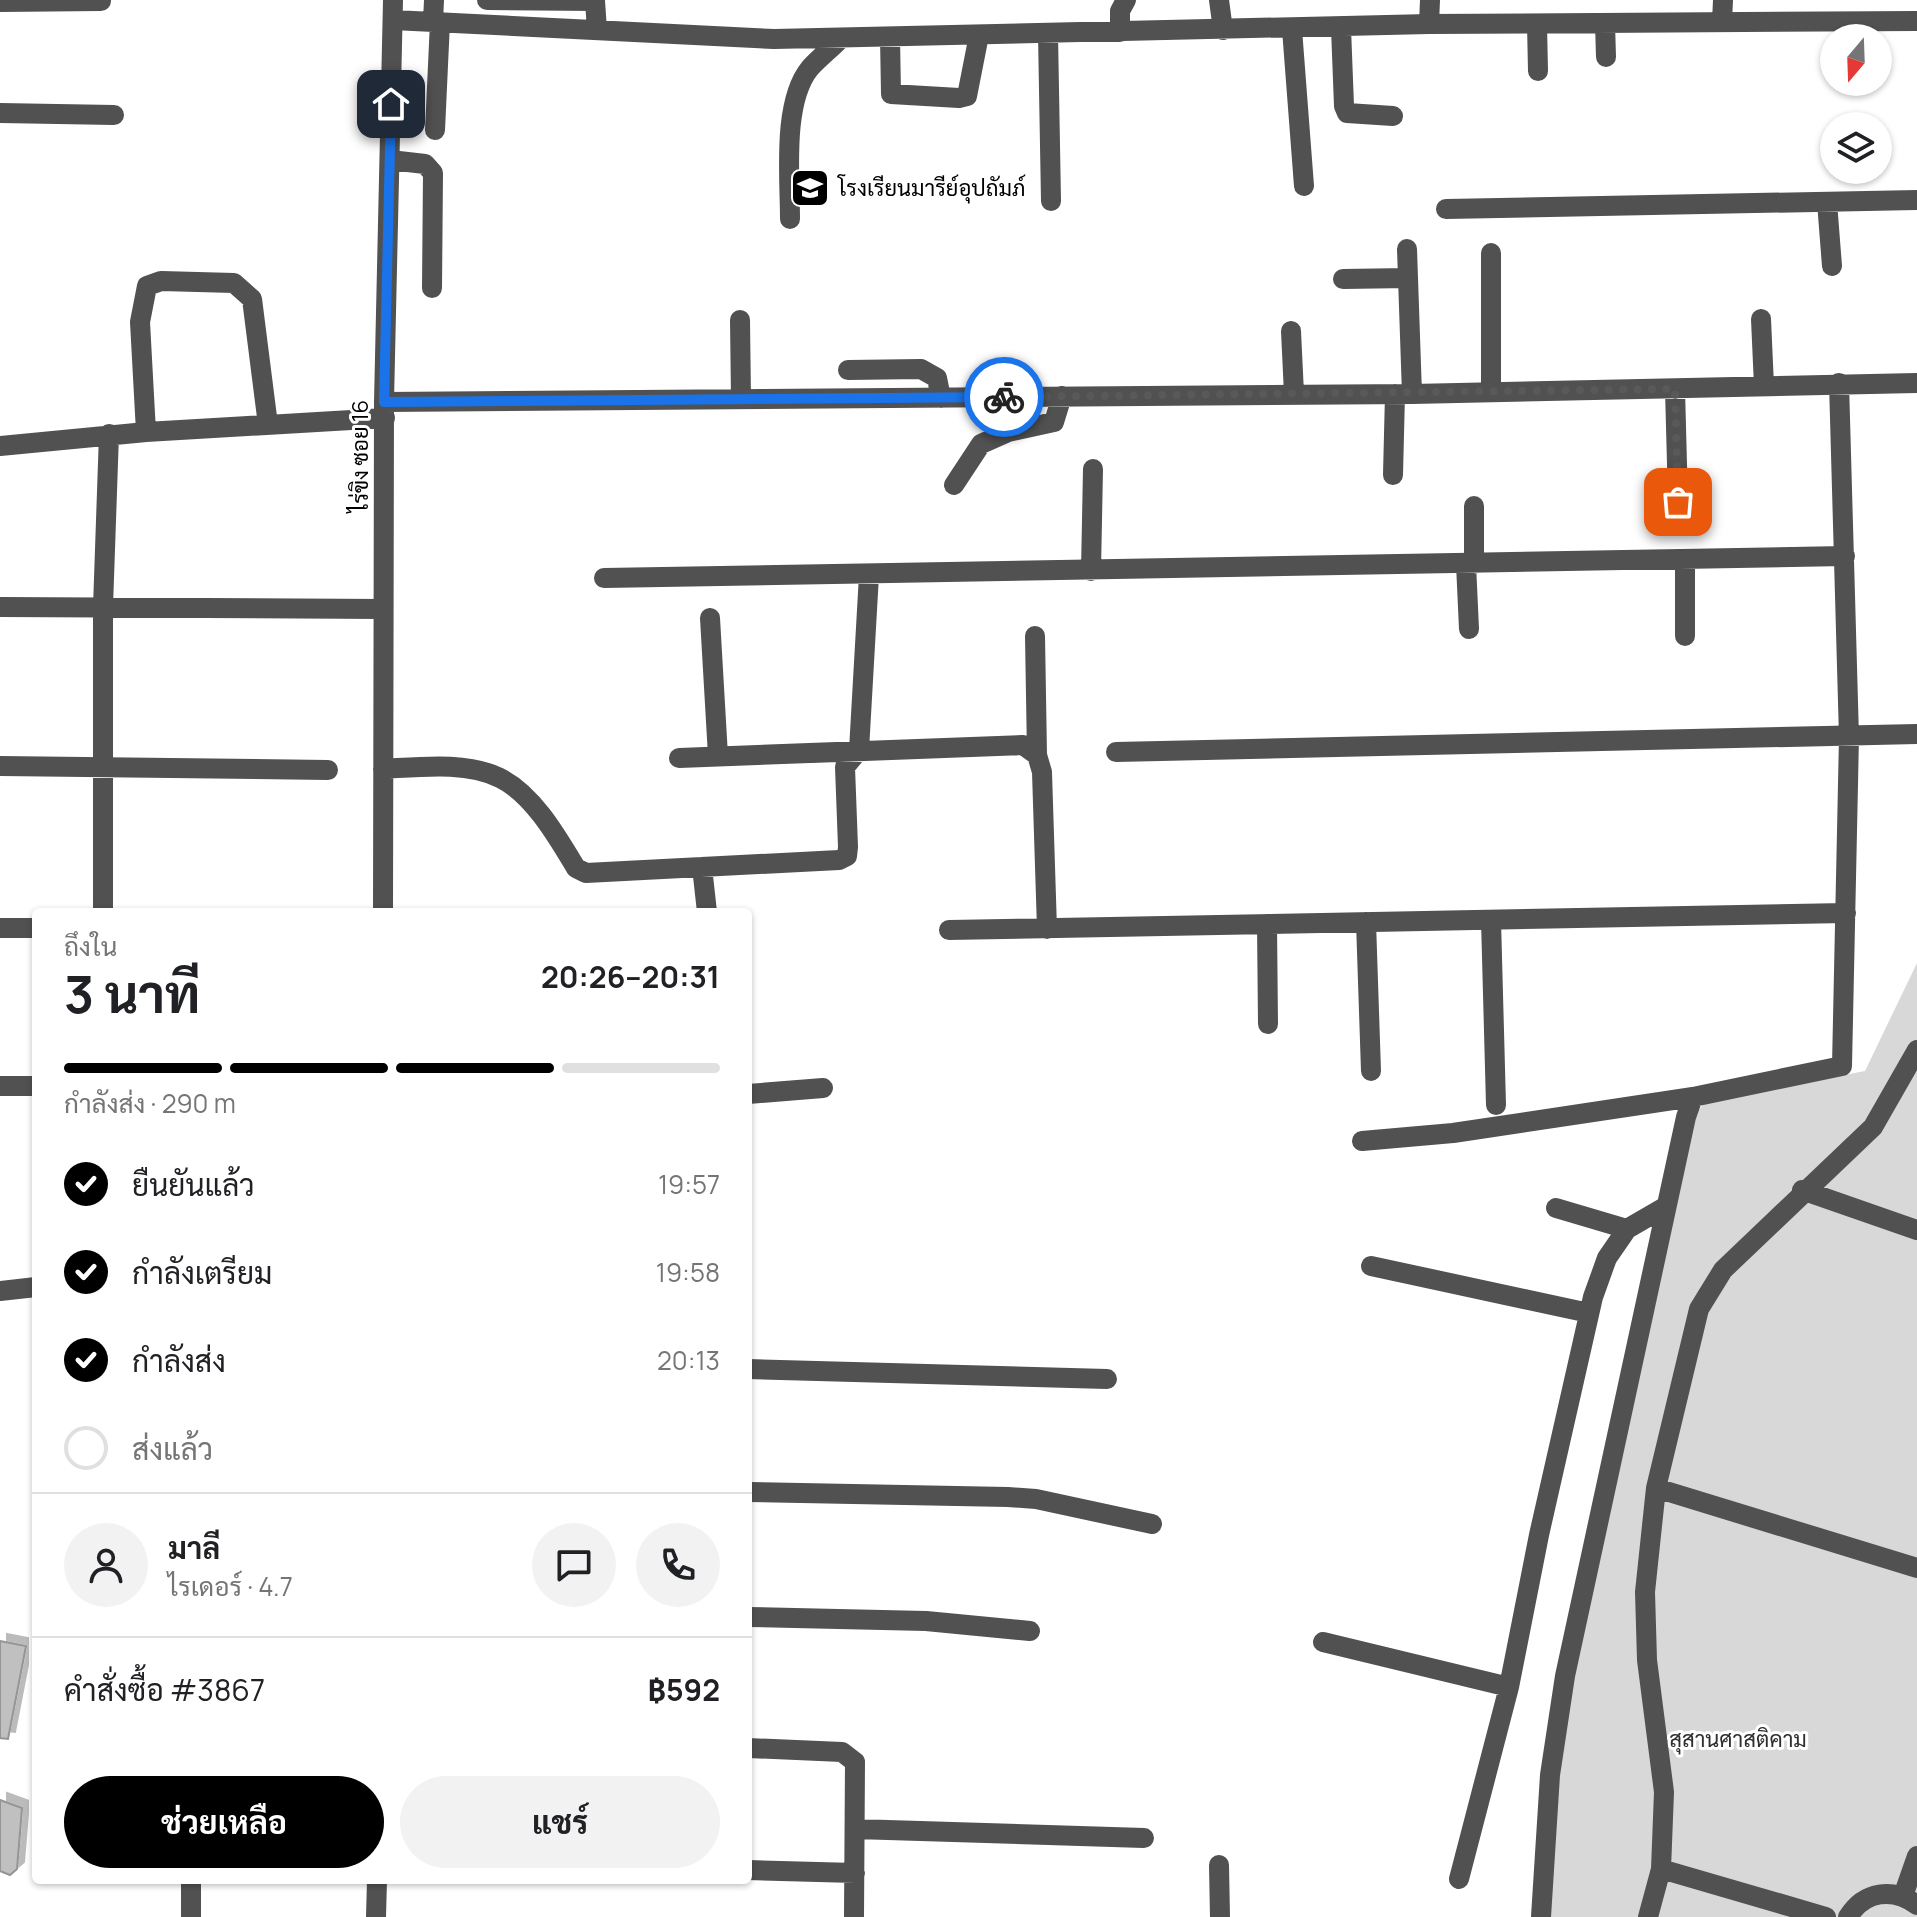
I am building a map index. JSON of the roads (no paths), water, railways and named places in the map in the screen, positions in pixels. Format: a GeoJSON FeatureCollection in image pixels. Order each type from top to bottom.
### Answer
{"type":"FeatureCollection","features":[{"type":"Feature","properties":{"kind":"street"},"geometry":{"type":"LineString","coordinates":[[434,0],[435,130]]}},
{"type":"Feature","properties":{"kind":"street"},"geometry":{"type":"LineString","coordinates":[[487,0],[595,1],[597,30]]}},
{"type":"Feature","properties":{"kind":"street"},"geometry":{"type":"LineString","coordinates":[[1120,32],[1120,11],[1126,0]]}},
{"type":"Feature","properties":{"kind":"street"},"geometry":{"type":"LineString","coordinates":[[1219,0],[1223,30]]}},
{"type":"Feature","properties":{"kind":"street"},"geometry":{"type":"LineString","coordinates":[[1429,24],[1430,0]]}},
{"type":"Feature","properties":{"kind":"street"},"geometry":{"type":"LineString","coordinates":[[1722,22],[1723,0]]}},
{"type":"Feature","properties":{"kind":"street"},"geometry":{"type":"LineString","coordinates":[[0,2],[101,1]]}},
{"type":"Feature","properties":{"kind":"street"},"geometry":{"type":"LineString","coordinates":[[393,10],[436,22],[774,39],[1429,24],[1917,21]]}},
{"type":"Feature","properties":{"kind":"street","name":"ไร่ขิง ซอย 16"},"geometry":{"type":"LineString","coordinates":[[383,908],[384,410],[393,10]]}},
{"type":"Feature","properties":{"kind":"street"},"geometry":{"type":"LineString","coordinates":[[1605,23],[1606,57]]}},
{"type":"Feature","properties":{"kind":"street"},"geometry":{"type":"LineString","coordinates":[[1537,24],[1538,71]]}},
{"type":"Feature","properties":{"kind":"street"},"geometry":{"type":"LineString","coordinates":[[1341,28],[1344,106],[1347,113],[1393,116]]}},
{"type":"Feature","properties":{"kind":"street"},"geometry":{"type":"LineString","coordinates":[[1292,29],[1304,186]]}},
{"type":"Feature","properties":{"kind":"street"},"geometry":{"type":"LineString","coordinates":[[1048,34],[1051,201]]}},
{"type":"Feature","properties":{"kind":"street"},"geometry":{"type":"LineString","coordinates":[[890,37],[891,94],[959,98],[967,96],[970,88],[979,35]]}},
{"type":"Feature","properties":{"kind":"street"},"geometry":{"type":"LineString","coordinates":[[790,219],[791,127],[800,85],[809,69],[841,38]]}},
{"type":"Feature","properties":{"kind":"street"},"geometry":{"type":"LineString","coordinates":[[0,113],[114,115]]}},
{"type":"Feature","properties":{"kind":"street"},"geometry":{"type":"LineString","coordinates":[[390,160],[425,164],[433,173],[432,288]]}},
{"type":"Feature","properties":{"kind":"street"},"geometry":{"type":"LineString","coordinates":[[1446,209],[1917,200]]}},
{"type":"Feature","properties":{"kind":"street"},"geometry":{"type":"LineString","coordinates":[[1827,202],[1832,266]]}},
{"type":"Feature","properties":{"kind":"street"},"geometry":{"type":"LineString","coordinates":[[1393,475],[1403,394],[1407,249]]}},
{"type":"Feature","properties":{"kind":"street"},"geometry":{"type":"LineString","coordinates":[[1491,253],[1491,392]]}},
{"type":"Feature","properties":{"kind":"street"},"geometry":{"type":"LineString","coordinates":[[1343,279],[1408,278]]}},
{"type":"Feature","properties":{"kind":"street"},"geometry":{"type":"LineString","coordinates":[[146,432],[140,322],[147,286],[161,281],[234,283],[252,299],[268,425]]}},
{"type":"Feature","properties":{"kind":"street"},"geometry":{"type":"LineString","coordinates":[[1761,319],[1764,386]]}},
{"type":"Feature","properties":{"kind":"street"},"geometry":{"type":"LineString","coordinates":[[740,320],[741,399]]}},
{"type":"Feature","properties":{"kind":"street"},"geometry":{"type":"LineString","coordinates":[[1291,331],[1294,394]]}},
{"type":"Feature","properties":{"kind":"street"},"geometry":{"type":"LineString","coordinates":[[848,370],[921,369],[937,378],[941,398]]}},
{"type":"Feature","properties":{"kind":"street"},"geometry":{"type":"LineString","coordinates":[[1362,1141],[1453,1133],[1693,1097],[1842,1066],[1849,737],[1839,383]]}},
{"type":"Feature","properties":{"kind":"street"},"geometry":{"type":"LineString","coordinates":[[0,446],[109,434],[268,425],[384,410],[741,399],[1403,394],[1917,383]]}},
{"type":"Feature","properties":{"kind":"street"},"geometry":{"type":"LineString","coordinates":[[1675,389],[1678,502]]}},
{"type":"Feature","properties":{"kind":"street"},"geometry":{"type":"LineString","coordinates":[[954,485],[981,444],[1008,432],[1054,422],[1062,396]]}},
{"type":"Feature","properties":{"kind":"street"},"geometry":{"type":"LineString","coordinates":[[103,908],[103,607],[109,434]]}},
{"type":"Feature","properties":{"kind":"street"},"geometry":{"type":"LineString","coordinates":[[1091,571],[1093,469]]}},
{"type":"Feature","properties":{"kind":"street"},"geometry":{"type":"LineString","coordinates":[[1469,629],[1474,506]]}},
{"type":"Feature","properties":{"kind":"street"},"geometry":{"type":"LineString","coordinates":[[604,578],[1845,556]]}},
{"type":"Feature","properties":{"kind":"street"},"geometry":{"type":"LineString","coordinates":[[1685,559],[1685,636]]}},
{"type":"Feature","properties":{"kind":"street"},"geometry":{"type":"LineString","coordinates":[[383,769],[437,766],[499,777],[532,805],[579,872],[839,860],[847,856],[845,767],[859,750],[869,575]]}},
{"type":"Feature","properties":{"kind":"street"},"geometry":{"type":"LineString","coordinates":[[0,607],[383,609]]}},
{"type":"Feature","properties":{"kind":"street"},"geometry":{"type":"LineString","coordinates":[[710,618],[718,756]]}},
{"type":"Feature","properties":{"kind":"street"},"geometry":{"type":"LineString","coordinates":[[1035,636],[1037,755],[1042,772],[1047,929]]}},
{"type":"Feature","properties":{"kind":"street"},"geometry":{"type":"LineString","coordinates":[[1116,752],[1917,734]]}},
{"type":"Feature","properties":{"kind":"street"},"geometry":{"type":"LineString","coordinates":[[679,758],[1023,745],[1037,755]]}},
{"type":"Feature","properties":{"kind":"street"},"geometry":{"type":"LineString","coordinates":[[0,766],[328,770]]}},
{"type":"Feature","properties":{"kind":"street"},"geometry":{"type":"LineString","coordinates":[[702,867],[707,908]]}},
{"type":"Feature","properties":{"kind":"street"},"geometry":{"type":"LineString","coordinates":[[949,930],[1846,913]]}},
{"type":"Feature","properties":{"kind":"street"},"geometry":{"type":"LineString","coordinates":[[1491,920],[1496,1105]]}},
{"type":"Feature","properties":{"kind":"street"},"geometry":{"type":"LineString","coordinates":[[1366,922],[1371,1071]]}},
{"type":"Feature","properties":{"kind":"street"},"geometry":{"type":"LineString","coordinates":[[1267,924],[1268,1024]]}},
{"type":"Feature","properties":{"kind":"street"},"geometry":{"type":"LineString","coordinates":[[0,928],[32,928]]}},
{"type":"Feature","properties":{"kind":"street"},"geometry":{"type":"LineString","coordinates":[[1648,1917],[1661,1869],[1664,1792],[1647,1660],[1645,1592],[1656,1488],[1699,1309],[1723,1270],[1802,1190],[1873,1127],[1917,1050]]}},
{"type":"Feature","properties":{"kind":"street"},"geometry":{"type":"LineString","coordinates":[[0,1086],[32,1086]]}},
{"type":"Feature","properties":{"kind":"street"},"geometry":{"type":"LineString","coordinates":[[752,1094],[823,1088]]}},
{"type":"Feature","properties":{"kind":"street"},"geometry":{"type":"LineString","coordinates":[[1541,1917],[1550,1775],[1565,1676],[1681,1133],[1693,1097]]}},
{"type":"Feature","properties":{"kind":"street"},"geometry":{"type":"LineString","coordinates":[[1802,1190],[1917,1230]]}},
{"type":"Feature","properties":{"kind":"street"},"geometry":{"type":"LineString","coordinates":[[1459,1879],[1509,1687],[1539,1535],[1589,1313],[1607,1258],[1627,1229],[1665,1207]]}},
{"type":"Feature","properties":{"kind":"street"},"geometry":{"type":"LineString","coordinates":[[1556,1208],[1627,1229]]}},
{"type":"Feature","properties":{"kind":"street"},"geometry":{"type":"LineString","coordinates":[[1371,1266],[1589,1313]]}},
{"type":"Feature","properties":{"kind":"street"},"geometry":{"type":"LineString","coordinates":[[0,1291],[32,1287]]}},
{"type":"Feature","properties":{"kind":"street"},"geometry":{"type":"LineString","coordinates":[[752,1369],[1107,1379]]}},
{"type":"Feature","properties":{"kind":"street"},"geometry":{"type":"LineString","coordinates":[[1656,1488],[1917,1568]]}},
{"type":"Feature","properties":{"kind":"street"},"geometry":{"type":"LineString","coordinates":[[752,1492],[1036,1499],[1152,1524]]}},
{"type":"Feature","properties":{"kind":"street"},"geometry":{"type":"LineString","coordinates":[[752,1617],[926,1621],[1030,1631]]}},
{"type":"Feature","properties":{"kind":"street"},"geometry":{"type":"LineString","coordinates":[[1323,1642],[1509,1687]]}},
{"type":"Feature","properties":{"kind":"street"},"geometry":{"type":"LineString","coordinates":[[752,1748],[842,1752],[855,1762],[854,1917]]}},
{"type":"Feature","properties":{"kind":"street"},"geometry":{"type":"LineString","coordinates":[[855,1829],[1144,1838]]}},
{"type":"Feature","properties":{"kind":"street"},"geometry":{"type":"LineString","coordinates":[[1848,1917],[1868,1897],[1886,1893],[1910,1900],[1917,1856]]}},
{"type":"Feature","properties":{"kind":"street"},"geometry":{"type":"LineString","coordinates":[[1219,1865],[1220,1917]]}},
{"type":"Feature","properties":{"kind":"street"},"geometry":{"type":"LineString","coordinates":[[1661,1869],[1826,1917]]}},
{"type":"Feature","properties":{"kind":"street"},"geometry":{"type":"LineString","coordinates":[[752,1870],[855,1873]]}},
{"type":"Feature","properties":{"kind":"street"},"geometry":{"type":"LineString","coordinates":[[191,1884],[191,1917]]}},
{"type":"Feature","properties":{"kind":"street"},"geometry":{"type":"LineString","coordinates":[[376,1917],[377,1884]]}},
{"type":"Feature","properties":{"kind":"place","name":"โรงเรียนมารีย์อุปถัมภ์"},"geometry":{"type":"Point","coordinates":[810,188]}},
{"type":"Feature","properties":{"kind":"park label","name":"สุสานศาสติคาม"},"geometry":{"type":"Point","coordinates":[1738,1739]}}]}
